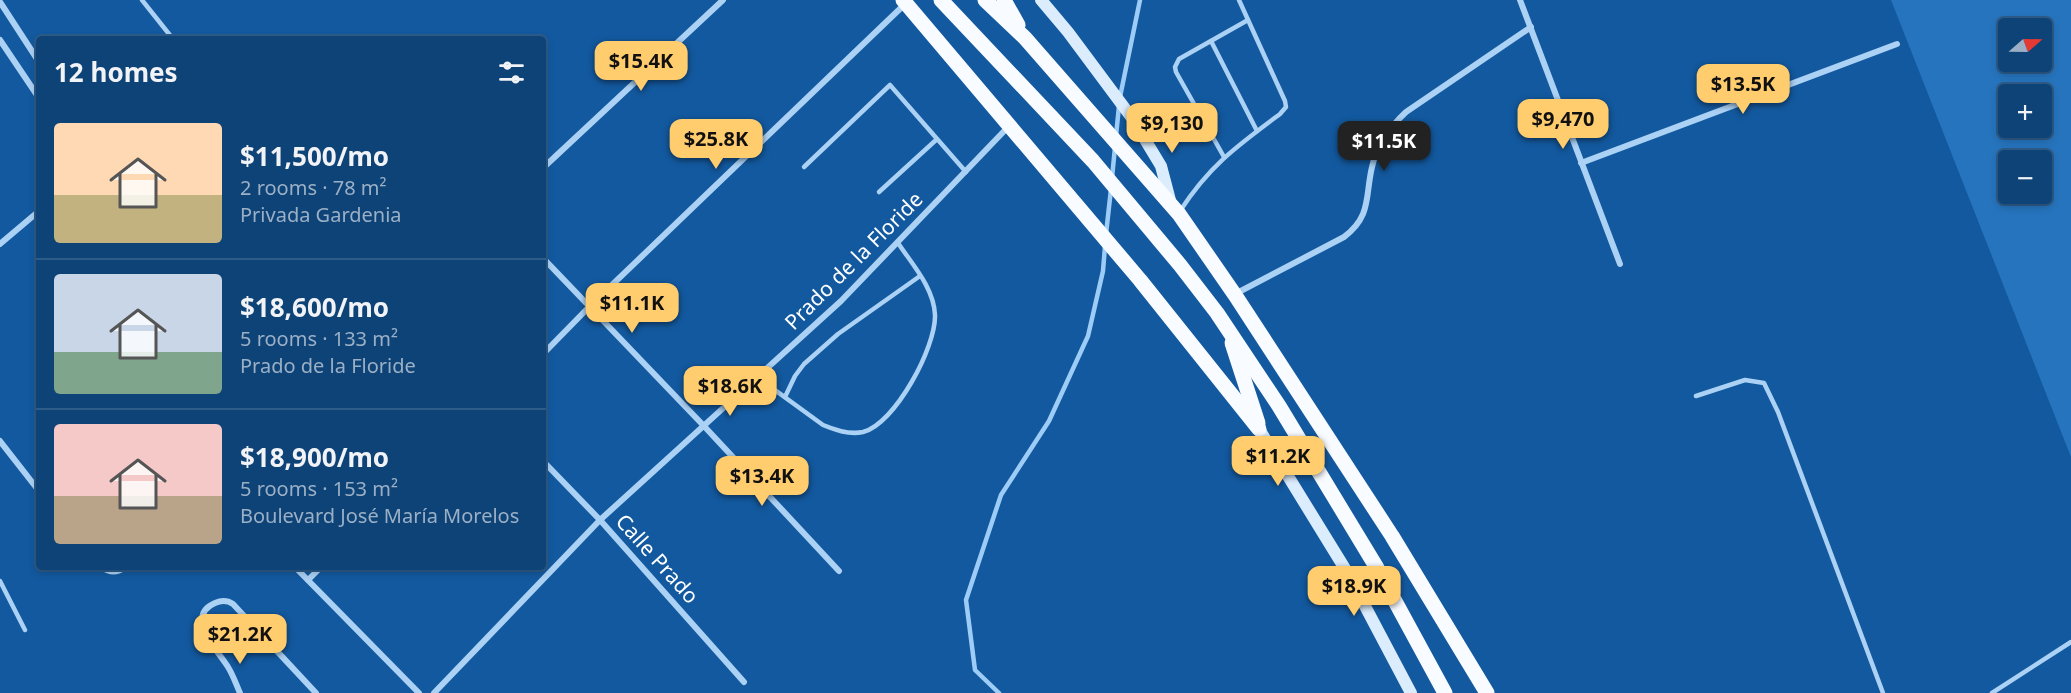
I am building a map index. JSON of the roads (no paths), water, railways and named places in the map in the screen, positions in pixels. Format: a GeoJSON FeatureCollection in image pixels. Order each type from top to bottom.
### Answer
{"type":"FeatureCollection","features":[{"type":"Feature","properties":{"kind":"main road"},"geometry":{"type":"LineString","coordinates":[[941,0],[1093,161],[1180,265],[1229,331],[1279,406],[1377,568],[1445,693]]}},
{"type":"Feature","properties":{"kind":"main road"},"geometry":{"type":"LineString","coordinates":[[985,0],[1025,38],[1175,210],[1235,295],[1392,536],[1487,693]]}},
{"type":"Feature","properties":{"kind":"main road"},"geometry":{"type":"LineString","coordinates":[[1004,0],[1025,38]]}},
{"type":"Feature","properties":{"kind":"main road"},"geometry":{"type":"LineString","coordinates":[[904,2],[1140,280],[1259,429]]}},
{"type":"Feature","properties":{"kind":"main road"},"geometry":{"type":"LineString","coordinates":[[1229,331],[1259,429]]}},
{"type":"Feature","properties":{"kind":"street"},"geometry":{"type":"LineString","coordinates":[[546,165],[723,0]]}},
{"type":"Feature","properties":{"kind":"street"},"geometry":{"type":"LineString","coordinates":[[1041,0],[1068,32],[1132,118],[1161,166],[1175,210]]}},
{"type":"Feature","properties":{"kind":"street"},"geometry":{"type":"LineString","coordinates":[[1520,0],[1620,264]]}},
{"type":"Feature","properties":{"kind":"street"},"geometry":{"type":"LineString","coordinates":[[0,2],[36,57]]}},
{"type":"Feature","properties":{"kind":"street"},"geometry":{"type":"LineString","coordinates":[[546,351],[904,2]]}},
{"type":"Feature","properties":{"kind":"street"},"geometry":{"type":"LineString","coordinates":[[1235,295],[1344,237],[1353,229],[1363,216],[1368,201],[1372,166],[1390,127],[1406,112],[1531,27]]}},
{"type":"Feature","properties":{"kind":"street"},"geometry":{"type":"LineString","coordinates":[[0,40],[36,94]]}},
{"type":"Feature","properties":{"kind":"street"},"geometry":{"type":"LineString","coordinates":[[1581,163],[1897,44]]}},
{"type":"Feature","properties":{"kind":"street","name":"Prado de la Floride"},"geometry":{"type":"LineString","coordinates":[[434,693],[600,520],[841,301],[1010,126]]}},
{"type":"Feature","properties":{"kind":"street"},"geometry":{"type":"LineString","coordinates":[[0,244],[36,214]]}},
{"type":"Feature","properties":{"kind":"street"},"geometry":{"type":"LineString","coordinates":[[546,261],[838,571]]}},
{"type":"Feature","properties":{"kind":"street"},"geometry":{"type":"LineString","coordinates":[[1259,429],[1347,572],[1411,693]]}},
{"type":"Feature","properties":{"kind":"street"},"geometry":{"type":"LineString","coordinates":[[0,441],[36,486]]}},
{"type":"Feature","properties":{"kind":"street","name":"Calle Prado"},"geometry":{"type":"LineString","coordinates":[[546,464],[600,520],[744,682]]}},
{"type":"Feature","properties":{"kind":"street"},"geometry":{"type":"LineString","coordinates":[[298,570],[419,693]]}},
{"type":"Feature","properties":{"kind":"street"},"geometry":{"type":"LineString","coordinates":[[308,580],[318,570]]}},
{"type":"Feature","properties":{"kind":"street"},"geometry":{"type":"LineString","coordinates":[[240,693],[228,668],[204,631],[203,614],[207,608],[219,601],[228,601],[233,604],[316,693]]}},
{"type":"Feature","properties":{"kind":"lane"},"geometry":{"type":"LineString","coordinates":[[142,0],[171,36]]}},
{"type":"Feature","properties":{"kind":"lane"},"geometry":{"type":"LineString","coordinates":[[1175,210],[1224,157],[1286,107],[1239,0]]}},
{"type":"Feature","properties":{"kind":"lane"},"geometry":{"type":"LineString","coordinates":[[1224,157],[1175,67],[1179,59],[1248,20]]}},
{"type":"Feature","properties":{"kind":"lane"},"geometry":{"type":"LineString","coordinates":[[1211,41],[1257,131]]}},
{"type":"Feature","properties":{"kind":"lane"},"geometry":{"type":"LineString","coordinates":[[804,167],[890,85],[966,172]]}},
{"type":"Feature","properties":{"kind":"lane"},"geometry":{"type":"LineString","coordinates":[[879,192],[936,140]]}},
{"type":"Feature","properties":{"kind":"lane"},"geometry":{"type":"LineString","coordinates":[[757,377],[823,425],[845,432],[863,432],[874,428],[887,417],[917,372],[934,324],[934,305],[928,290],[897,243]]}},
{"type":"Feature","properties":{"kind":"lane"},"geometry":{"type":"LineString","coordinates":[[785,397],[795,376],[804,364],[837,334],[920,276]]}},
{"type":"Feature","properties":{"kind":"lane"},"geometry":{"type":"LineString","coordinates":[[1696,396],[1745,380],[1764,382],[1778,412],[1883,693]]}},
{"type":"Feature","properties":{"kind":"lane"},"geometry":{"type":"LineString","coordinates":[[0,580],[25,630]]}},
{"type":"Feature","properties":{"kind":"lane"},"geometry":{"type":"LineString","coordinates":[[1992,693],[2071,642]]}},
{"type":"Feature","properties":{"kind":"waterway"},"geometry":{"type":"LineString","coordinates":[[1120,97],[1140,0]]}},
{"type":"Feature","properties":{"kind":"waterway"},"geometry":{"type":"LineString","coordinates":[[1116,136],[1119,106]]}},
{"type":"Feature","properties":{"kind":"waterway"},"geometry":{"type":"LineString","coordinates":[[1112,178],[1115,147]]}},
{"type":"Feature","properties":{"kind":"waterway"},"geometry":{"type":"LineString","coordinates":[[1106,234],[1111,189]]}},
{"type":"Feature","properties":{"kind":"waterway"},"geometry":{"type":"LineString","coordinates":[[999,693],[975,670],[966,600],[1001,495],[1049,421],[1088,336],[1103,271],[1105,246]]}}]}
